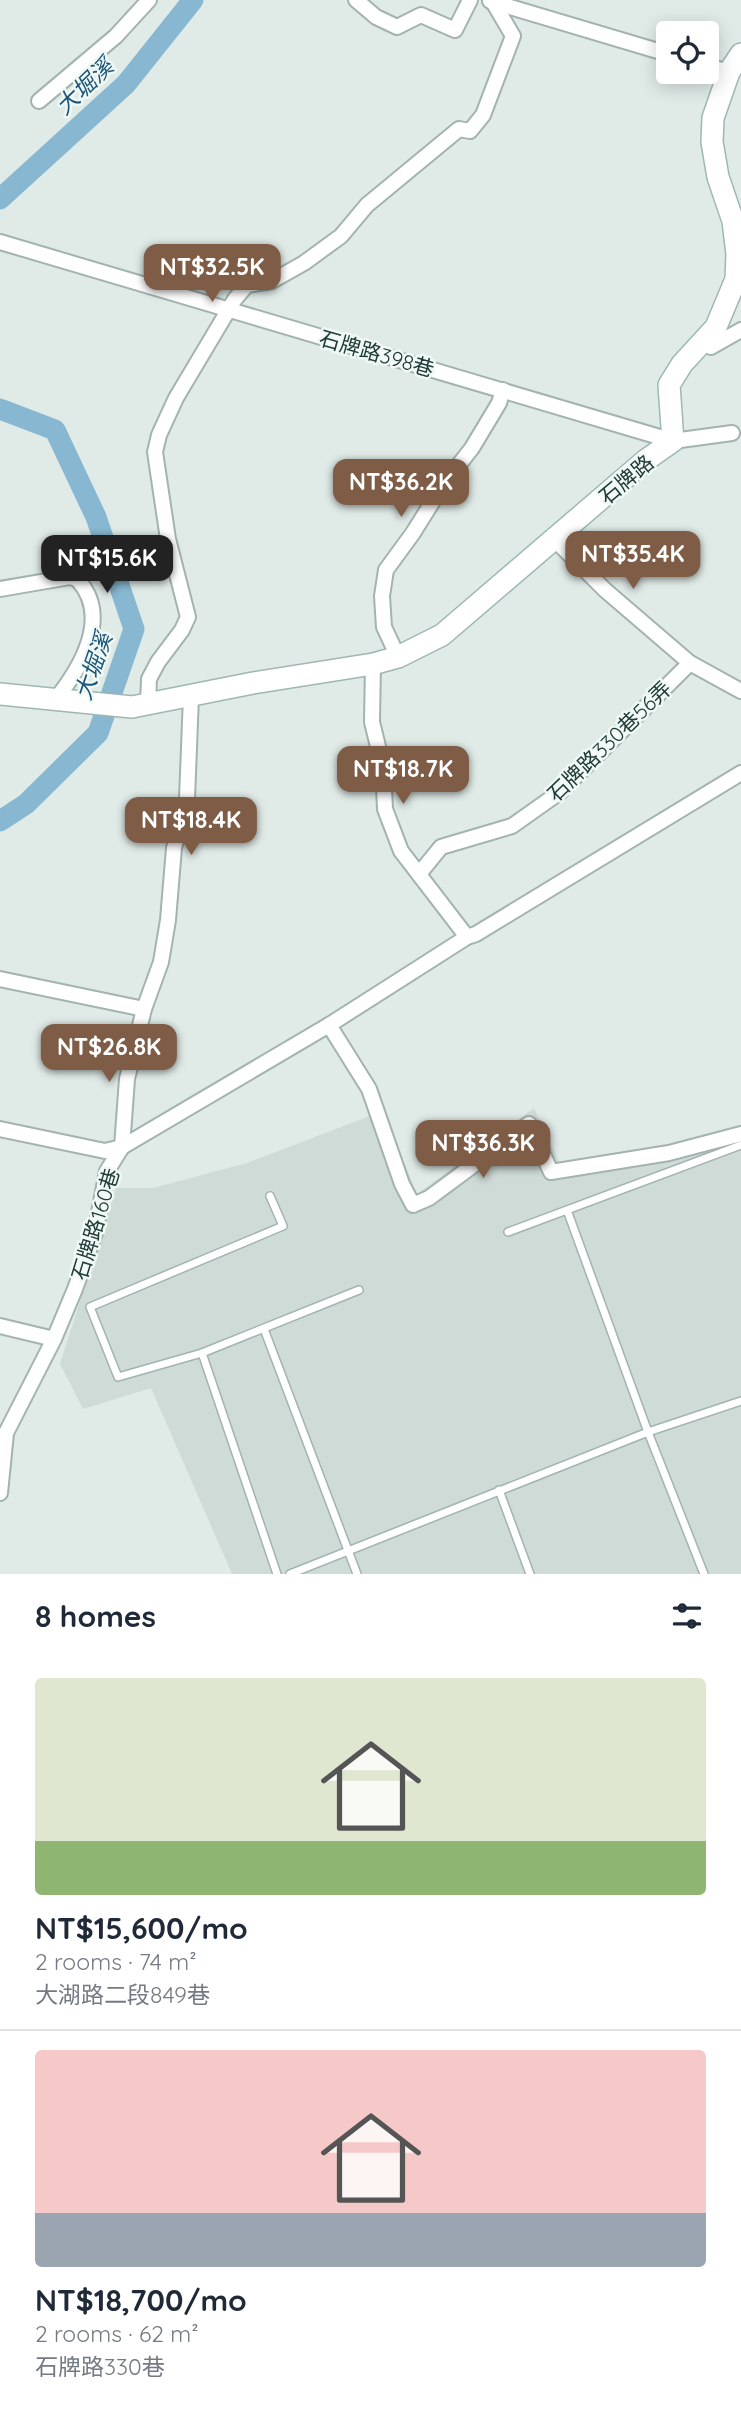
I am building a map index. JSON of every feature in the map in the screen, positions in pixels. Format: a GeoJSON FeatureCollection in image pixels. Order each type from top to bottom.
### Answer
{"type":"FeatureCollection","features":[{"type":"Feature","properties":{"kind":"street"},"geometry":{"type":"LineString","coordinates":[[38,101],[116,36],[149,0]]}},
{"type":"Feature","properties":{"kind":"street"},"geometry":{"type":"LineString","coordinates":[[356,0],[376,18],[397,27],[421,15],[456,30],[470,0]]}},
{"type":"Feature","properties":{"kind":"street"},"geometry":{"type":"LineString","coordinates":[[491,1],[656,50]]}},
{"type":"Feature","properties":{"kind":"street"},"geometry":{"type":"LineString","coordinates":[[140,706],[158,662],[182,630],[188,617],[168,539],[155,452],[159,435],[176,398],[247,285],[272,281],[341,236],[367,205],[458,130],[470,131],[483,115],[513,36],[491,1]]}},
{"type":"Feature","properties":{"kind":"street","name":"石牌路"},"geometry":{"type":"LineString","coordinates":[[55,701],[140,706],[373,664],[398,657],[443,635],[646,460],[673,441],[669,385],[682,364],[716,327],[736,279],[737,254],[733,221],[718,177],[712,142],[713,118],[729,72],[741,54]]}},
{"type":"Feature","properties":{"kind":"street"},"geometry":{"type":"LineString","coordinates":[[719,69],[729,72]]}},
{"type":"Feature","properties":{"kind":"street","name":"石牌路398巷"},"geometry":{"type":"LineString","coordinates":[[0,242],[673,441]]}},
{"type":"Feature","properties":{"kind":"street"},"geometry":{"type":"LineString","coordinates":[[702,343],[711,347],[741,330]]}},
{"type":"Feature","properties":{"kind":"street"},"geometry":{"type":"LineString","coordinates":[[398,657],[383,627],[382,596],[386,569],[471,448],[499,402],[503,390]]}},
{"type":"Feature","properties":{"kind":"street"},"geometry":{"type":"LineString","coordinates":[[673,441],[732,433]]}},
{"type":"Feature","properties":{"kind":"street"},"geometry":{"type":"LineString","coordinates":[[555,540],[605,590],[690,663],[741,691]]}},
{"type":"Feature","properties":{"kind":"street"},"geometry":{"type":"LineString","coordinates":[[0,589],[69,577],[77,579],[89,597],[93,610],[93,624],[82,660],[71,681],[55,701],[0,694]]}},
{"type":"Feature","properties":{"kind":"street","name":"石牌路330巷56弄"},"geometry":{"type":"LineString","coordinates":[[419,874],[441,847],[512,826],[560,792],[690,663]]}},
{"type":"Feature","properties":{"kind":"street"},"geometry":{"type":"LineString","coordinates":[[373,664],[372,722],[383,767],[385,809],[401,851],[467,937]]}},
{"type":"Feature","properties":{"kind":"street","name":"石牌路160巷"},"geometry":{"type":"LineString","coordinates":[[0,1493],[6,1433],[54,1339],[75,1289],[95,1233],[107,1171],[122,1147],[127,1079],[144,1009],[161,961],[168,920],[174,848],[187,799],[191,696]]}},
{"type":"Feature","properties":{"kind":"street"},"geometry":{"type":"LineString","coordinates":[[0,1129],[105,1150],[122,1147],[329,1025],[467,937],[741,774]]}},
{"type":"Feature","properties":{"kind":"street"},"geometry":{"type":"LineString","coordinates":[[0,979],[144,1009]]}},
{"type":"Feature","properties":{"kind":"street"},"geometry":{"type":"LineString","coordinates":[[329,1025],[369,1089],[402,1184],[413,1205],[429,1198],[529,1124],[551,1172],[669,1153],[741,1134]]}},
{"type":"Feature","properties":{"kind":"street"},"geometry":{"type":"LineString","coordinates":[[0,1326],[54,1339]]}},
{"type":"Feature","properties":{"kind":"lane"},"geometry":{"type":"LineString","coordinates":[[508,1232],[741,1145]]}},
{"type":"Feature","properties":{"kind":"lane"},"geometry":{"type":"LineString","coordinates":[[270,1196],[283,1226],[90,1307],[118,1377],[202,1353],[359,1290]]}},
{"type":"Feature","properties":{"kind":"lane"},"geometry":{"type":"LineString","coordinates":[[567,1210],[648,1432],[704,1574]]}},
{"type":"Feature","properties":{"kind":"lane"},"geometry":{"type":"LineString","coordinates":[[264,1329],[357,1574]]}},
{"type":"Feature","properties":{"kind":"lane"},"geometry":{"type":"LineString","coordinates":[[202,1353],[277,1574]]}},
{"type":"Feature","properties":{"kind":"lane"},"geometry":{"type":"LineString","coordinates":[[290,1574],[648,1432],[741,1401]]}},
{"type":"Feature","properties":{"kind":"lane"},"geometry":{"type":"LineString","coordinates":[[499,1490],[530,1574]]}},
{"type":"Feature","properties":{"kind":"shaded area"},"geometry":{"type":"Polygon","coordinates":[[[534,1108],[560,1164],[688,1143],[741,1125],[741,1574],[232,1574],[151,1388],[83,1409],[60,1364],[116,1188],[153,1188],[247,1163],[383,1111],[417,1194],[534,1108]]]}},
{"type":"Feature","properties":{"kind":"waterway","name":"大堀溪"},"geometry":{"type":"LineString","coordinates":[[0,199],[126,84],[193,0]]}},
{"type":"Feature","properties":{"kind":"waterway","name":"大堀溪"},"geometry":{"type":"LineString","coordinates":[[0,409],[55,430],[96,517],[134,629],[98,733],[26,804],[0,821]]}}]}
